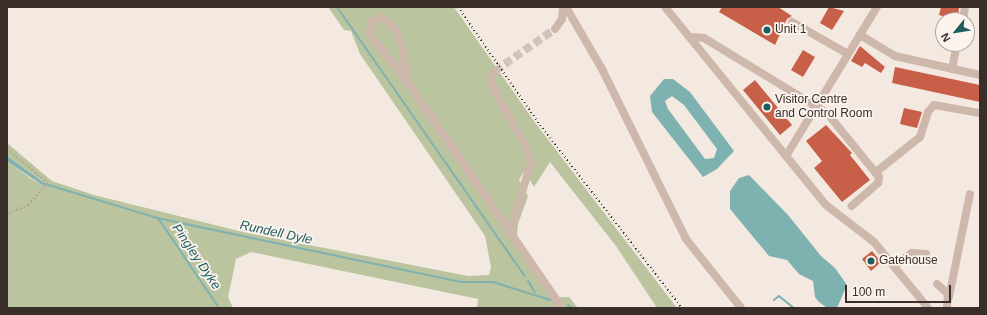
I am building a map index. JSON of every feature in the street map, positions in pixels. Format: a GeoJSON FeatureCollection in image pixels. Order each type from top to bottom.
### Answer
{"type":"FeatureCollection","features":[{"type":"Feature","properties":{"kind":"lane"},"geometry":{"type":"LineString","coordinates":[[555,29],[562,19],[564,7]]}},
{"type":"Feature","properties":{"kind":"lane"},"geometry":{"type":"LineString","coordinates":[[564,7],[602,69],[686,239],[741,308]]}},
{"type":"Feature","properties":{"kind":"lane"},"geometry":{"type":"LineString","coordinates":[[665,7],[829,209],[874,242],[928,308]]}},
{"type":"Feature","properties":{"kind":"lane"},"geometry":{"type":"LineString","coordinates":[[786,156],[875,8]]}},
{"type":"Feature","properties":{"kind":"lane"},"geometry":{"type":"LineString","coordinates":[[406,80],[403,50],[397,32],[388,20],[380,18],[372,21],[370,34],[406,80],[562,308]]}},
{"type":"Feature","properties":{"kind":"lane"},"geometry":{"type":"LineString","coordinates":[[792,22],[848,54]]}},
{"type":"Feature","properties":{"kind":"lane"},"geometry":{"type":"LineString","coordinates":[[860,35],[895,56],[980,75]]}},
{"type":"Feature","properties":{"kind":"lane"},"geometry":{"type":"LineString","coordinates":[[690,37],[704,38],[827,113],[876,172],[878,183],[852,206]]}},
{"type":"Feature","properties":{"kind":"lane"},"geometry":{"type":"LineString","coordinates":[[952,69],[955,52]]}},
{"type":"Feature","properties":{"kind":"lane"},"geometry":{"type":"LineString","coordinates":[[495,71],[491,80],[492,86],[528,149],[531,162],[510,233]]}},
{"type":"Feature","properties":{"kind":"lane"},"geometry":{"type":"LineString","coordinates":[[876,172],[920,137],[928,112],[934,105],[980,113]]}},
{"type":"Feature","properties":{"kind":"lane"},"geometry":{"type":"LineString","coordinates":[[947,308],[970,194]]}},
{"type":"Feature","properties":{"kind":"lane"},"geometry":{"type":"LineString","coordinates":[[894,266],[912,252],[926,254]]}},
{"type":"Feature","properties":{"kind":"lane"},"geometry":{"type":"LineString","coordinates":[[937,284],[949,298]]}},
{"type":"Feature","properties":{"kind":"path"},"geometry":{"type":"LineString","coordinates":[[7,149],[48,183],[29,205],[7,215]]}},
{"type":"Feature","properties":{"kind":"green space"},"geometry":{"type":"Polygon","coordinates":[[[328,7],[454,7],[536,124],[677,308],[657,308],[616,246],[550,162],[534,187],[524,171],[519,180],[528,196],[518,224],[517,237],[558,297],[569,297],[578,308],[477,308],[478,299],[251,252],[236,259],[228,297],[233,308],[7,308],[7,161],[33,180],[42,185],[44,183],[7,156],[7,143],[52,181],[94,195],[243,232],[468,276],[489,275],[491,267],[485,236],[360,54],[351,31],[344,30],[328,7]]]}},
{"type":"Feature","properties":{"kind":"water"},"geometry":{"type":"Polygon","coordinates":[[[664,79],[673,79],[690,92],[734,151],[717,169],[703,177],[652,112],[650,96],[664,79]],[[672,96],[665,101],[668,109],[705,159],[714,158],[717,149],[684,105],[672,96]]]}},
{"type":"Feature","properties":{"kind":"water"},"geometry":{"type":"Polygon","coordinates":[[[7,156],[44,183],[42,185],[7,161],[7,156]]]}},
{"type":"Feature","properties":{"kind":"water"},"geometry":{"type":"Polygon","coordinates":[[[749,175],[788,215],[821,256],[835,268],[847,285],[837,308],[827,308],[818,301],[815,297],[813,281],[799,274],[787,260],[769,256],[730,209],[730,191],[739,178],[749,175]]]}},
{"type":"Feature","properties":{"kind":"building","name":"Unit 1"},"geometry":{"type":"Polygon","coordinates":[[[722,7],[778,7],[792,16],[787,19],[775,45],[719,12],[722,7]]]}},
{"type":"Feature","properties":{"kind":"building"},"geometry":{"type":"Polygon","coordinates":[[[829,7],[844,11],[832,30],[820,23],[829,7]]]}},
{"type":"Feature","properties":{"kind":"building"},"geometry":{"type":"Polygon","coordinates":[[[941,7],[959,7],[959,12],[940,12],[941,7]]]}},
{"type":"Feature","properties":{"kind":"building"},"geometry":{"type":"Polygon","coordinates":[[[860,46],[885,67],[881,73],[865,63],[862,67],[851,61],[860,46]]]}},
{"type":"Feature","properties":{"kind":"building"},"geometry":{"type":"Polygon","coordinates":[[[803,50],[815,57],[803,77],[791,70],[803,50]]]}},
{"type":"Feature","properties":{"kind":"building"},"geometry":{"type":"Polygon","coordinates":[[[895,67],[980,85],[980,102],[892,83],[895,67]]]}},
{"type":"Feature","properties":{"kind":"building","name":"Visitor Centre and Control Room"},"geometry":{"type":"Polygon","coordinates":[[[755,80],[792,125],[780,135],[743,90],[755,80]]]}},
{"type":"Feature","properties":{"kind":"building"},"geometry":{"type":"Polygon","coordinates":[[[904,108],[922,112],[917,128],[900,124],[904,108]]]}},
{"type":"Feature","properties":{"kind":"building"},"geometry":{"type":"Polygon","coordinates":[[[826,125],[852,153],[850,155],[870,180],[842,202],[814,168],[822,161],[806,141],[826,125]]]}},
{"type":"Feature","properties":{"kind":"building","name":"Gatehouse"},"geometry":{"type":"Polygon","coordinates":[[[872,251],[881,262],[871,271],[862,259],[872,251]]]}},
{"type":"Feature","properties":{"kind":"waterway"},"geometry":{"type":"LineString","coordinates":[[337,7],[525,276]]}},
{"type":"Feature","properties":{"kind":"waterway","name":"Rundell Dyle"},"geometry":{"type":"LineString","coordinates":[[42,183],[157,218],[462,282],[493,282],[550,300]]}},
{"type":"Feature","properties":{"kind":"waterway","name":"Pingley Dyke"},"geometry":{"type":"LineString","coordinates":[[158,218],[219,308]]}},
{"type":"Feature","properties":{"kind":"waterway"},"geometry":{"type":"LineString","coordinates":[[528,281],[535,292]]}},
{"type":"Feature","properties":{"kind":"waterway"},"geometry":{"type":"LineString","coordinates":[[774,300],[779,296],[794,308]]}},
{"type":"Feature","properties":{"kind":"waterway"},"geometry":{"type":"LineString","coordinates":[[568,305],[572,308]]}},
{"type":"Feature","properties":{"kind":"tunnel"},"geometry":{"type":"LineString","coordinates":[[495,71],[555,29]]}},
{"type":"Feature","properties":{"kind":"railway"},"geometry":{"type":"LineString","coordinates":[[458,7],[540,125],[682,308]]}},
{"type":"Feature","properties":{"kind":"place","name":"Unit 1"},"geometry":{"type":"Point","coordinates":[767,30]}},
{"type":"Feature","properties":{"kind":"place","name":"Visitor Centre and Control Room"},"geometry":{"type":"Point","coordinates":[767,107]}},
{"type":"Feature","properties":{"kind":"place","name":"Gatehouse"},"geometry":{"type":"Point","coordinates":[871,261]}}]}
